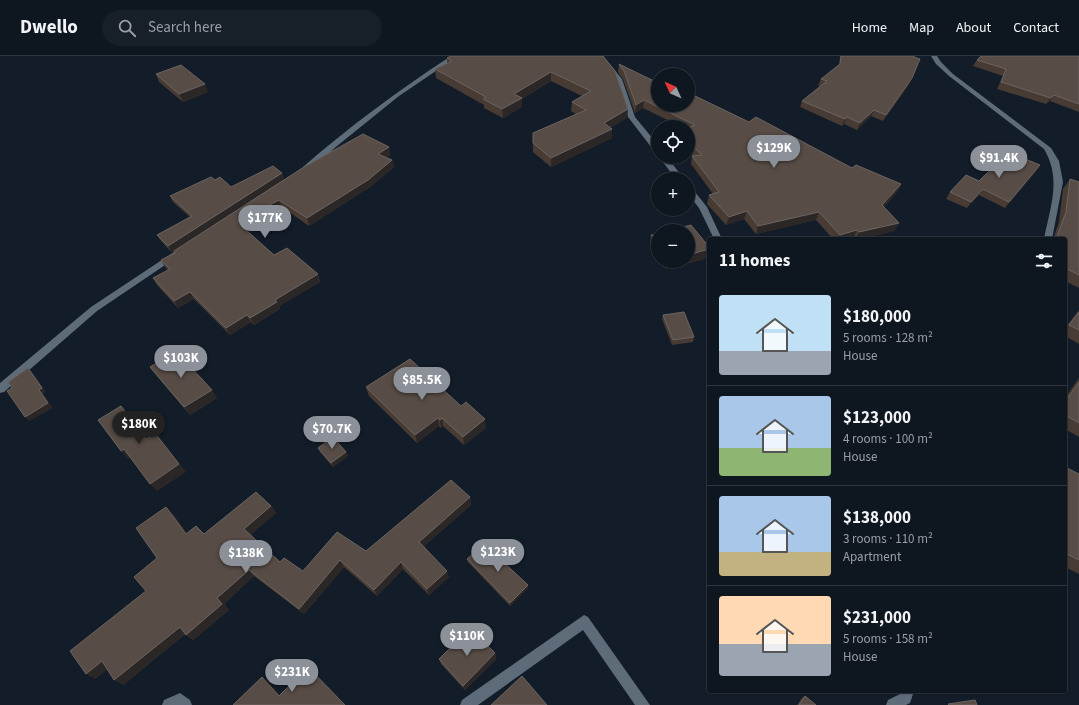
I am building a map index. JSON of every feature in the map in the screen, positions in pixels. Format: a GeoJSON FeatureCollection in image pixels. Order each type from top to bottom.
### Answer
{"type":"FeatureCollection","features":[{"type":"Feature","properties":{"kind":"street"},"geometry":{"type":"LineString","coordinates":[[301,173],[334,144],[397,94],[455,56]]}},
{"type":"Feature","properties":{"kind":"street"},"geometry":{"type":"LineString","coordinates":[[600,56],[618,80],[632,116],[651,141]]}},
{"type":"Feature","properties":{"kind":"street"},"geometry":{"type":"LineString","coordinates":[[934,56],[938,63],[951,75],[1047,148],[1055,160],[1059,182],[1048,237]]}},
{"type":"Feature","properties":{"kind":"street"},"geometry":{"type":"LineString","coordinates":[[668,164],[675,172]]}},
{"type":"Feature","properties":{"kind":"street"},"geometry":{"type":"LineString","coordinates":[[695,198],[702,207],[717,237]]}},
{"type":"Feature","properties":{"kind":"street"},"geometry":{"type":"LineString","coordinates":[[0,389],[94,309],[119,291],[182,251]]}},
{"type":"Feature","properties":{"kind":"street"},"geometry":{"type":"LineString","coordinates":[[467,705],[584,622],[643,705]]}},
{"type":"Feature","properties":{"kind":"street"},"geometry":{"type":"LineString","coordinates":[[893,705],[906,696]]}},
{"type":"Feature","properties":{"kind":"street"},"geometry":{"type":"LineString","coordinates":[[169,705],[180,700],[185,705]]}},
{"type":"Feature","properties":{"kind":"building"},"geometry":{"type":"Polygon","coordinates":[[[451,56],[603,56],[615,71],[628,109],[604,123],[612,129],[551,158],[533,143],[533,133],[586,110],[572,102],[591,91],[551,72],[514,94],[522,98],[502,109],[483,99],[486,97],[435,69],[452,61],[447,58],[451,56]]]}},
{"type":"Feature","properties":{"kind":"building"},"geometry":{"type":"Polygon","coordinates":[[[841,56],[914,56],[920,59],[912,78],[886,115],[874,110],[860,123],[847,117],[845,119],[802,101],[827,81],[821,79],[840,64],[841,56]]]}},
{"type":"Feature","properties":{"kind":"building"},"geometry":{"type":"Polygon","coordinates":[[[981,56],[1079,56],[1079,104],[1054,95],[1051,98],[1001,82],[1006,69],[977,60],[981,56]]]}},
{"type":"Feature","properties":{"kind":"building"},"geometry":{"type":"Polygon","coordinates":[[[619,64],[651,80],[651,103],[644,100],[636,105],[624,71],[619,64]]]}},
{"type":"Feature","properties":{"kind":"building"},"geometry":{"type":"Polygon","coordinates":[[[181,65],[205,84],[179,94],[156,74],[181,65]]]}},
{"type":"Feature","properties":{"kind":"building"},"geometry":{"type":"Polygon","coordinates":[[[695,96],[749,122],[756,117],[852,168],[856,165],[901,184],[882,205],[899,223],[859,232],[857,230],[840,235],[819,212],[758,226],[747,211],[729,217],[709,195],[719,192],[695,160],[695,156],[702,155],[695,148],[695,120],[685,120],[668,112],[695,112],[695,96]]]}},
{"type":"Feature","properties":{"kind":"building"},"geometry":{"type":"Polygon","coordinates":[[[363,134],[389,147],[378,154],[392,160],[368,180],[307,218],[279,200],[237,222],[274,255],[287,248],[318,274],[275,300],[277,302],[250,318],[247,315],[226,328],[190,292],[174,301],[153,278],[170,269],[161,260],[175,253],[174,251],[304,167],[363,134]]]}},
{"type":"Feature","properties":{"kind":"building"},"geometry":{"type":"Polygon","coordinates":[[[1008,152],[1040,165],[1009,202],[983,189],[971,202],[950,192],[966,175],[979,181],[1008,152]]]}},
{"type":"Feature","properties":{"kind":"building"},"geometry":{"type":"Polygon","coordinates":[[[273,166],[282,173],[168,246],[157,235],[192,216],[170,196],[211,177],[215,180],[220,177],[231,187],[273,166]]]}},
{"type":"Feature","properties":{"kind":"building"},"geometry":{"type":"Polygon","coordinates":[[[1070,179],[1079,182],[1079,275],[1067,269],[1067,237],[1057,237],[1066,212],[1070,179]]]}},
{"type":"Feature","properties":{"kind":"building"},"geometry":{"type":"Polygon","coordinates":[[[695,230],[707,245],[707,250],[695,253],[695,230]]]}},
{"type":"Feature","properties":{"kind":"building"},"geometry":{"type":"Polygon","coordinates":[[[684,312],[694,337],[673,340],[663,315],[684,312]]]}},
{"type":"Feature","properties":{"kind":"building"},"geometry":{"type":"Polygon","coordinates":[[[1079,312],[1079,330],[1069,325],[1079,312]]]}},
{"type":"Feature","properties":{"kind":"building"},"geometry":{"type":"Polygon","coordinates":[[[176,351],[212,390],[184,407],[150,367],[176,351]]]}},
{"type":"Feature","properties":{"kind":"building"},"geometry":{"type":"Polygon","coordinates":[[[410,359],[461,406],[466,402],[485,419],[463,437],[442,418],[440,420],[438,418],[415,435],[366,387],[410,359]]]}},
{"type":"Feature","properties":{"kind":"building"},"geometry":{"type":"Polygon","coordinates":[[[28,368],[42,388],[39,390],[48,403],[25,417],[7,391],[12,388],[8,382],[28,368]]]}},
{"type":"Feature","properties":{"kind":"building"},"geometry":{"type":"Polygon","coordinates":[[[1079,382],[1079,423],[1067,416],[1067,399],[1079,382]]]}},
{"type":"Feature","properties":{"kind":"building"},"geometry":{"type":"Polygon","coordinates":[[[121,406],[146,439],[155,433],[179,464],[150,484],[124,449],[121,451],[98,420],[121,406]]]}},
{"type":"Feature","properties":{"kind":"building"},"geometry":{"type":"Polygon","coordinates":[[[333,437],[346,452],[331,463],[318,448],[333,437]]]}},
{"type":"Feature","properties":{"kind":"building"},"geometry":{"type":"Polygon","coordinates":[[[1067,468],[1079,474],[1079,560],[1067,554],[1067,468]]]}},
{"type":"Feature","properties":{"kind":"building"},"geometry":{"type":"Polygon","coordinates":[[[451,480],[470,497],[419,542],[447,571],[427,589],[401,562],[374,590],[340,560],[299,609],[249,570],[217,598],[222,604],[186,635],[180,627],[114,680],[102,661],[86,674],[70,651],[146,591],[134,577],[157,558],[136,528],[166,507],[186,534],[196,526],[204,534],[256,492],[271,506],[244,529],[280,562],[284,558],[303,571],[337,532],[366,551],[451,480]]]}},
{"type":"Feature","properties":{"kind":"building"},"geometry":{"type":"Polygon","coordinates":[[[484,544],[528,585],[510,603],[467,559],[484,544]]]}},
{"type":"Feature","properties":{"kind":"building"},"geometry":{"type":"Polygon","coordinates":[[[470,628],[495,653],[463,686],[439,659],[470,628]]]}},
{"type":"Feature","properties":{"kind":"building"},"geometry":{"type":"Polygon","coordinates":[[[308,667],[345,705],[233,705],[262,677],[279,696],[308,667]]]}},
{"type":"Feature","properties":{"kind":"building"},"geometry":{"type":"Polygon","coordinates":[[[522,676],[547,705],[491,705],[522,676]]]}},
{"type":"Feature","properties":{"kind":"building"},"geometry":{"type":"Polygon","coordinates":[[[805,696],[816,705],[799,705],[805,696]]]}},
{"type":"Feature","properties":{"kind":"building"},"geometry":{"type":"Polygon","coordinates":[[[975,700],[977,705],[948,704],[975,700]]]}}]}
